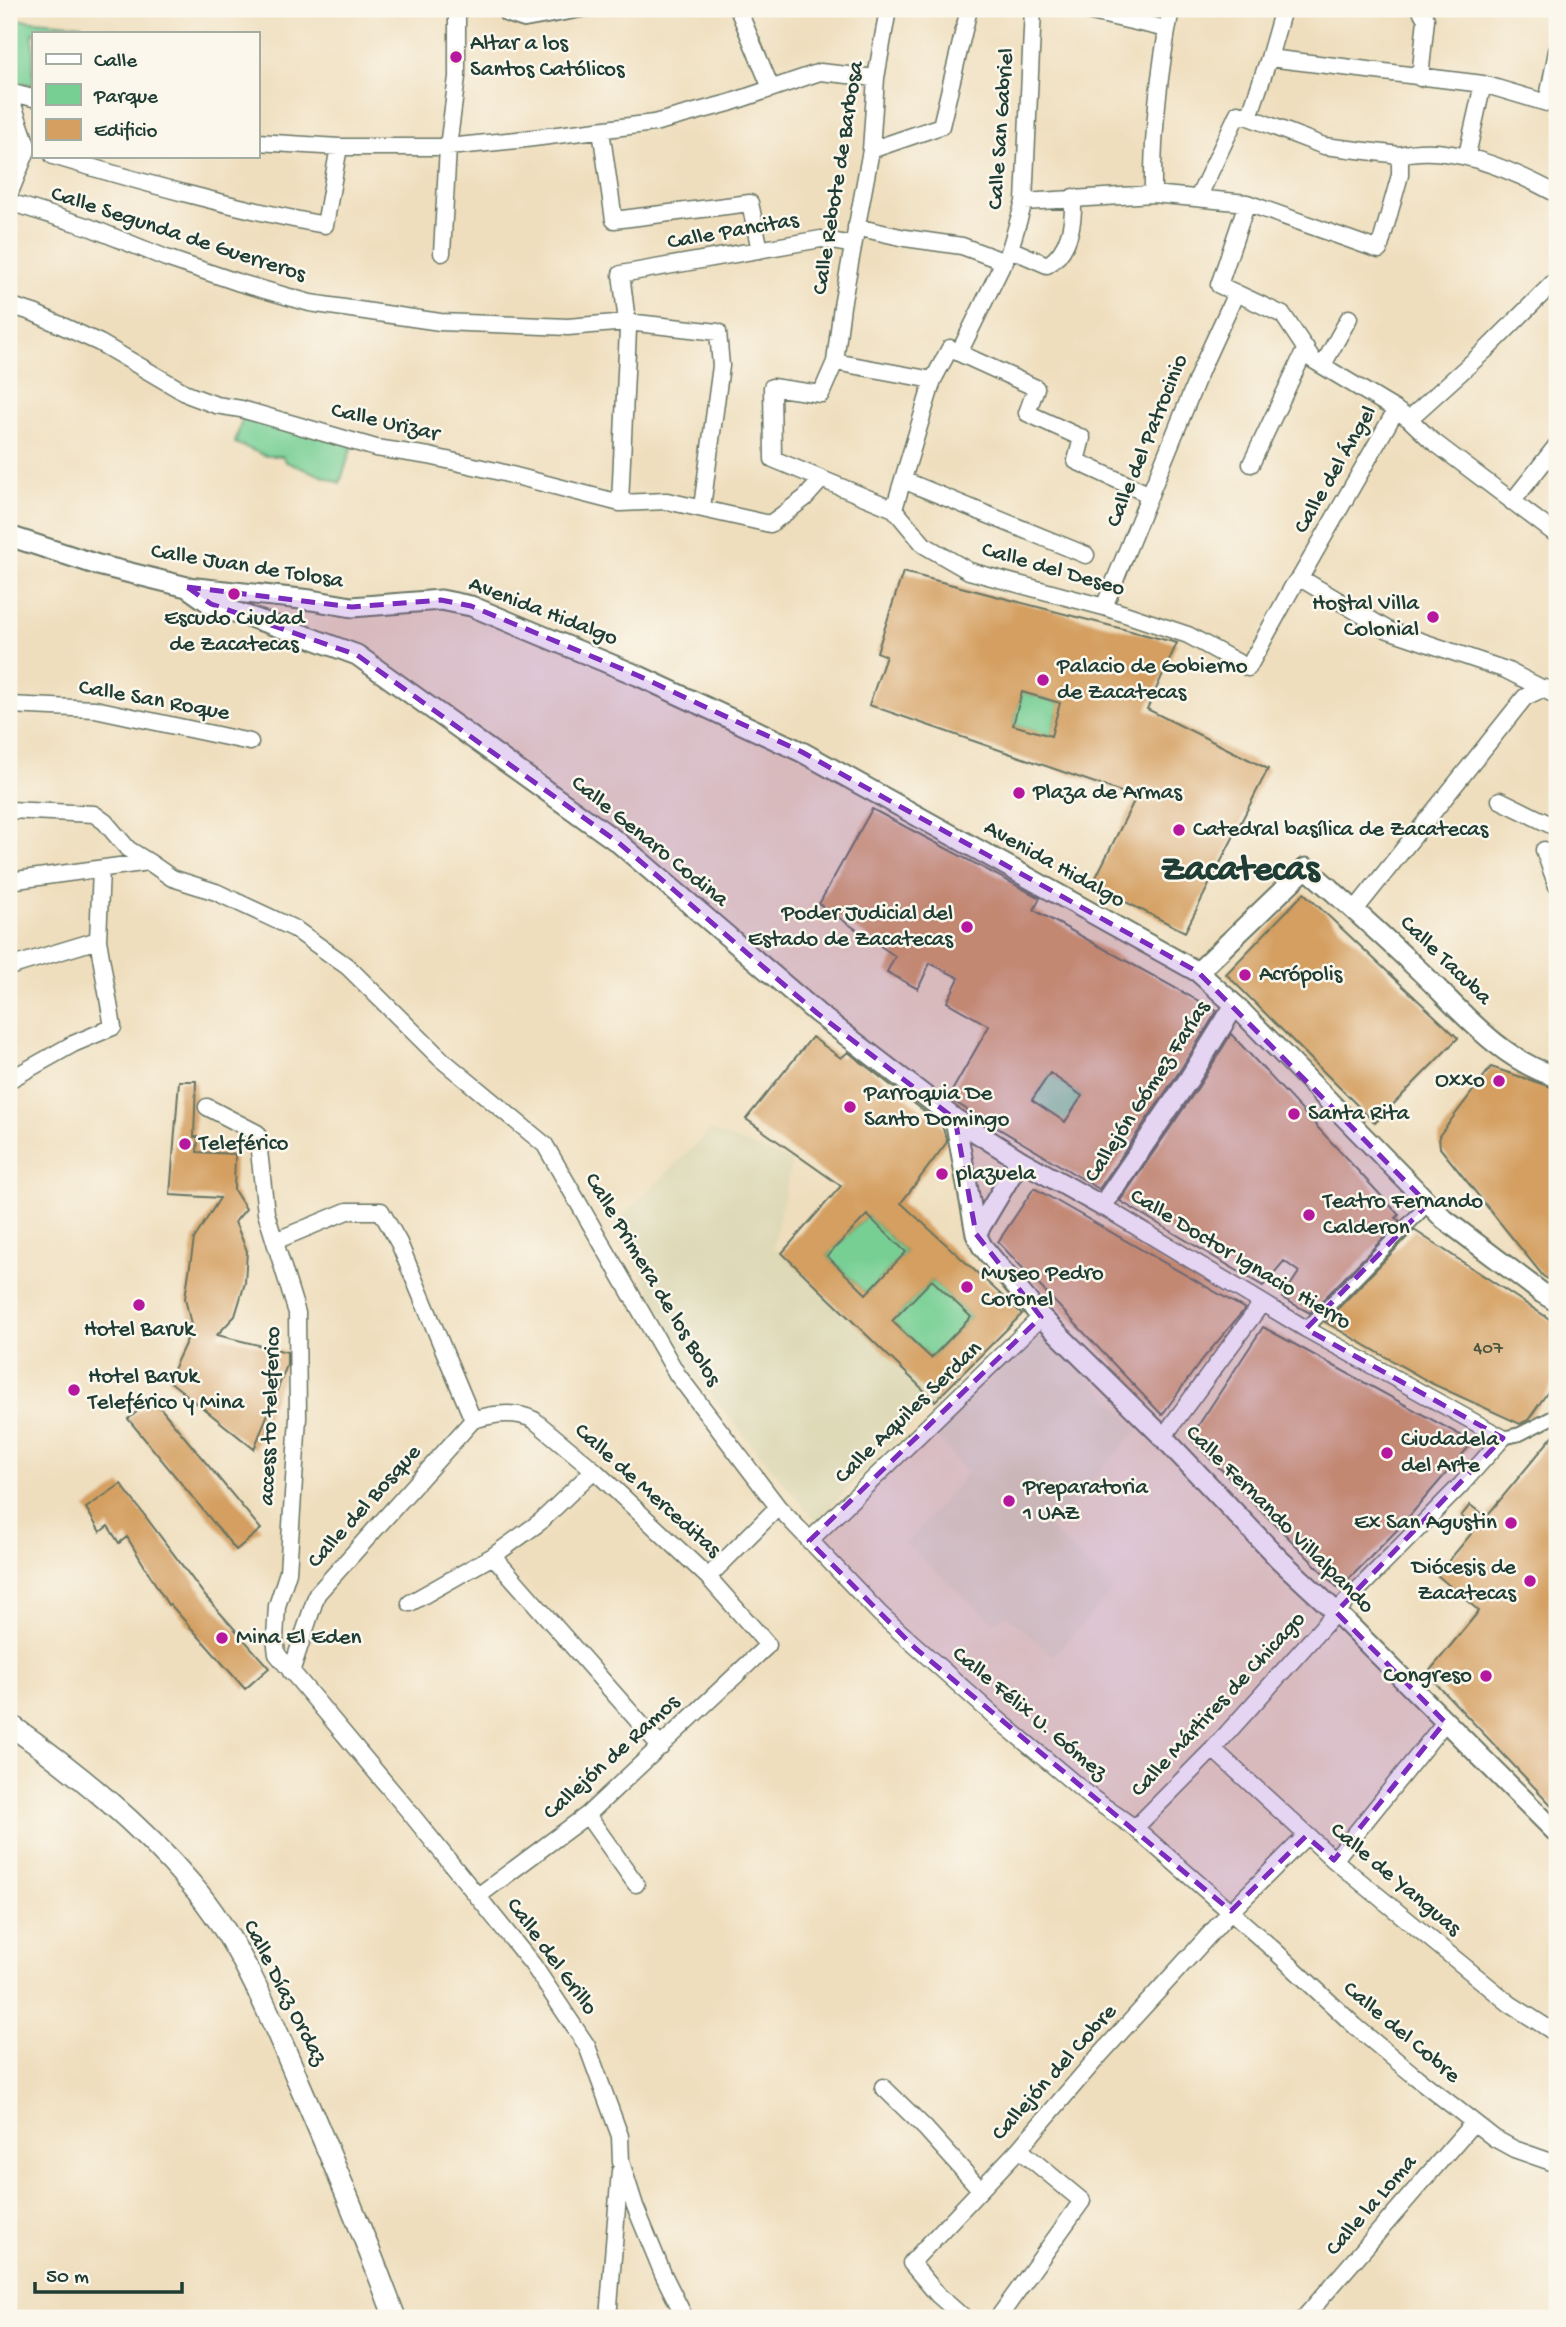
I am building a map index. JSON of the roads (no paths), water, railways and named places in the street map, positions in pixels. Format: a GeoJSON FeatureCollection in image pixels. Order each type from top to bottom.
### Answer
{"type":"FeatureCollection","features":[{"type":"Feature","properties":{"kind":"main road","name":"Calle Díaz Ordaz"},"geometry":{"type":"LineString","coordinates":[[9,1724],[85,1780],[130,1821],[192,1885],[215,1916],[251,1976],[279,2037],[358,2220],[395,2318]]}},
{"type":"Feature","properties":{"kind":"street"},"geometry":{"type":"LineString","coordinates":[[443,253],[447,147],[457,77],[457,9]]}},
{"type":"Feature","properties":{"kind":"street"},"geometry":{"type":"LineString","coordinates":[[502,9],[506,15],[524,20],[588,9]]}},
{"type":"Feature","properties":{"kind":"street"},"geometry":{"type":"LineString","coordinates":[[738,9],[771,88]]}},
{"type":"Feature","properties":{"kind":"street","name":"Calle Rebote de Barbosa"},"geometry":{"type":"LineString","coordinates":[[821,394],[835,362],[871,150],[876,78],[888,9]]}},
{"type":"Feature","properties":{"kind":"street"},"geometry":{"type":"LineString","coordinates":[[871,150],[941,126],[969,9]]}},
{"type":"Feature","properties":{"kind":"street","name":"Calle San Gabriel"},"geometry":{"type":"LineString","coordinates":[[894,509],[933,380],[950,348],[960,353],[1008,255],[1024,202],[1033,9]]}},
{"type":"Feature","properties":{"kind":"street"},"geometry":{"type":"LineString","coordinates":[[1078,9],[1167,29]]}},
{"type":"Feature","properties":{"kind":"street"},"geometry":{"type":"LineString","coordinates":[[1153,194],[1152,145],[1156,103],[1171,9]]}},
{"type":"Feature","properties":{"kind":"street"},"geometry":{"type":"LineString","coordinates":[[1249,117],[1283,9]]}},
{"type":"Feature","properties":{"kind":"street"},"geometry":{"type":"LineString","coordinates":[[1420,9],[1426,19],[1420,78]]}},
{"type":"Feature","properties":{"kind":"street"},"geometry":{"type":"LineString","coordinates":[[1269,58],[1483,84],[1547,103],[1557,51]]}},
{"type":"Feature","properties":{"kind":"street"},"geometry":{"type":"LineString","coordinates":[[259,142],[447,147],[654,123],[729,103],[820,72],[876,78]]}},
{"type":"Feature","properties":{"kind":"street"},"geometry":{"type":"LineString","coordinates":[[1467,155],[1483,84]]}},
{"type":"Feature","properties":{"kind":"street"},"geometry":{"type":"LineString","coordinates":[[9,92],[32,98]]}},
{"type":"Feature","properties":{"kind":"street"},"geometry":{"type":"LineString","coordinates":[[9,92],[31,149],[9,195]]}},
{"type":"Feature","properties":{"kind":"street"},"geometry":{"type":"LineString","coordinates":[[1198,198],[1238,113],[1324,146],[1400,155],[1410,152],[1467,155],[1557,194]]}},
{"type":"Feature","properties":{"kind":"street"},"geometry":{"type":"LineString","coordinates":[[601,130],[614,220],[750,203],[760,250]]}},
{"type":"Feature","properties":{"kind":"street"},"geometry":{"type":"LineString","coordinates":[[60,158],[186,195],[325,225],[339,146]]}},
{"type":"Feature","properties":{"kind":"street"},"geometry":{"type":"LineString","coordinates":[[1024,202],[1153,194],[1247,203],[1379,250],[1401,175],[1400,155]]}},
{"type":"Feature","properties":{"kind":"street"},"geometry":{"type":"LineString","coordinates":[[856,227],[1008,255],[1047,265],[1057,260],[1074,224],[1073,197]]}},
{"type":"Feature","properties":{"kind":"street","name":"Calle Segunda de Guerreros"},"geometry":{"type":"LineString","coordinates":[[9,202],[237,282],[310,303],[440,322],[568,327],[627,321],[718,332],[721,366],[702,507]]}},
{"type":"Feature","properties":{"kind":"street"},"geometry":{"type":"LineString","coordinates":[[1247,203],[1219,285],[1283,315],[1313,360],[1403,414],[1430,439],[1557,535]]}},
{"type":"Feature","properties":{"kind":"street","name":"Calle Pancitas"},"geometry":{"type":"LineString","coordinates":[[627,321],[621,274],[821,239],[853,244]]}},
{"type":"Feature","properties":{"kind":"street","name":"Calle del Ángel"},"geometry":{"type":"LineString","coordinates":[[1248,668],[1293,586],[1403,414],[1489,347],[1557,279]]}},
{"type":"Feature","properties":{"kind":"street","name":"Calle del Patrocinio"},"geometry":{"type":"LineString","coordinates":[[1104,607],[1202,367],[1236,293]]}},
{"type":"Feature","properties":{"kind":"street","name":"Calle Urizar"},"geometry":{"type":"LineString","coordinates":[[9,305],[34,313],[100,343],[189,395],[216,405],[242,409],[376,448],[469,465],[620,503],[667,501],[770,524],[805,498],[822,479]]}},
{"type":"Feature","properties":{"kind":"street"},"geometry":{"type":"LineString","coordinates":[[1323,365],[1349,318]]}},
{"type":"Feature","properties":{"kind":"street"},"geometry":{"type":"LineString","coordinates":[[620,503],[622,413],[627,379],[627,321]]}},
{"type":"Feature","properties":{"kind":"street"},"geometry":{"type":"LineString","coordinates":[[1251,464],[1306,348]]}},
{"type":"Feature","properties":{"kind":"street"},"geometry":{"type":"LineString","coordinates":[[960,353],[1036,388],[1027,413],[1082,438],[1076,461],[1150,495]]}},
{"type":"Feature","properties":{"kind":"street"},"geometry":{"type":"LineString","coordinates":[[835,362],[933,380]]}},
{"type":"Feature","properties":{"kind":"street","name":"Calle del Deseo"},"geometry":{"type":"LineString","coordinates":[[821,394],[772,387],[773,459],[894,509],[924,545],[969,571],[1104,607],[1188,635],[1248,668]]}},
{"type":"Feature","properties":{"kind":"street"},"geometry":{"type":"LineString","coordinates":[[1512,502],[1557,445]]}},
{"type":"Feature","properties":{"kind":"street"},"geometry":{"type":"LineString","coordinates":[[903,480],[1086,555]]}},
{"type":"Feature","properties":{"kind":"street","name":"Calle Juan de Tolosa"},"geometry":{"type":"LineString","coordinates":[[9,536],[98,565],[187,587],[352,607],[441,600]]}},
{"type":"Feature","properties":{"kind":"street"},"geometry":{"type":"LineString","coordinates":[[1300,578],[1388,630],[1506,670],[1551,692]]}},
{"type":"Feature","properties":{"kind":"street","name":"Calle Genaro Codina"},"geometry":{"type":"LineString","coordinates":[[187,587],[211,604],[357,655],[619,843],[817,1013],[955,1119]]}},
{"type":"Feature","properties":{"kind":"street","name":"Avenida Hidalgo"},"geometry":{"type":"LineString","coordinates":[[441,600],[471,606],[639,676],[802,752],[1198,972],[1235,1005],[1444,1219],[1557,1302]]}},
{"type":"Feature","properties":{"kind":"street"},"geometry":{"type":"LineString","coordinates":[[1355,910],[1525,697],[1551,692]]}},
{"type":"Feature","properties":{"kind":"street","name":"Calle San Roque"},"geometry":{"type":"LineString","coordinates":[[9,705],[95,709],[250,742]]}},
{"type":"Feature","properties":{"kind":"street"},"geometry":{"type":"LineString","coordinates":[[1500,800],[1557,828]]}},
{"type":"Feature","properties":{"kind":"street","name":"Calle Primera de los Bolos"},"geometry":{"type":"LineString","coordinates":[[9,810],[94,814],[105,822],[128,849],[172,878],[216,892],[295,929],[348,967],[441,1059],[545,1144],[677,1374],[778,1507],[809,1541]]}},
{"type":"Feature","properties":{"kind":"street"},"geometry":{"type":"LineString","coordinates":[[1544,850],[1557,886]]}},
{"type":"Feature","properties":{"kind":"street"},"geometry":{"type":"LineString","coordinates":[[10,881],[149,862]]}},
{"type":"Feature","properties":{"kind":"street"},"geometry":{"type":"LineString","coordinates":[[9,1080],[73,1044],[113,1027],[98,940],[101,869]]}},
{"type":"Feature","properties":{"kind":"street","name":"Calle Tacuba"},"geometry":{"type":"LineString","coordinates":[[1198,972],[1306,869],[1355,910],[1504,1052],[1534,1070],[1557,1077]]}},
{"type":"Feature","properties":{"kind":"street"},"geometry":{"type":"LineString","coordinates":[[9,967],[98,940]]}},
{"type":"Feature","properties":{"kind":"street","name":"Callejón Gómez Farías"},"geometry":{"type":"LineString","coordinates":[[1102,1206],[1235,1005]]}},
{"type":"Feature","properties":{"kind":"street","name":"access to teleferico"},"geometry":{"type":"LineString","coordinates":[[207,1107],[257,1133],[266,1213],[297,1314],[298,1418],[288,1572],[277,1606],[275,1638],[277,1654],[291,1672]]}},
{"type":"Feature","properties":{"kind":"street"},"geometry":{"type":"LineString","coordinates":[[955,1119],[976,1234]]}},
{"type":"Feature","properties":{"kind":"street","name":"Calle Doctor Ignacio Hierro"},"geometry":{"type":"LineString","coordinates":[[955,1119],[1306,1329],[1503,1438]]}},
{"type":"Feature","properties":{"kind":"street"},"geometry":{"type":"LineString","coordinates":[[976,1234],[1020,1160]]}},
{"type":"Feature","properties":{"kind":"street"},"geometry":{"type":"LineString","coordinates":[[1306,1329],[1428,1203]]}},
{"type":"Feature","properties":{"kind":"street"},"geometry":{"type":"LineString","coordinates":[[275,1241],[347,1211],[381,1211],[399,1243],[473,1420]]}},
{"type":"Feature","properties":{"kind":"street","name":"Calle Fernando Villalpando"},"geometry":{"type":"LineString","coordinates":[[976,1234],[982,1246],[1041,1317],[1163,1437],[1279,1559],[1336,1612],[1557,1833]]}},
{"type":"Feature","properties":{"kind":"street"},"geometry":{"type":"LineString","coordinates":[[1163,1437],[1262,1303]]}},
{"type":"Feature","properties":{"kind":"street","name":"Calle Aquiles Serdan"},"geometry":{"type":"LineString","coordinates":[[809,1541],[1041,1317]]}},
{"type":"Feature","properties":{"kind":"street","name":"Calle de Merceditas"},"geometry":{"type":"LineString","coordinates":[[473,1420],[492,1414],[525,1415],[534,1420],[594,1471],[708,1577],[768,1645]]}},
{"type":"Feature","properties":{"kind":"street"},"geometry":{"type":"LineString","coordinates":[[1503,1438],[1520,1434],[1557,1416]]}},
{"type":"Feature","properties":{"kind":"street","name":"Calle del Bosque"},"geometry":{"type":"LineString","coordinates":[[291,1672],[317,1594],[473,1420]]}},
{"type":"Feature","properties":{"kind":"street","name":"Calle Mártires de Chicago"},"geometry":{"type":"LineString","coordinates":[[1136,1828],[1213,1749],[1336,1612],[1460,1486],[1503,1438]]}},
{"type":"Feature","properties":{"kind":"street"},"geometry":{"type":"LineString","coordinates":[[410,1603],[493,1556],[540,1522],[594,1471]]}},
{"type":"Feature","properties":{"kind":"street"},"geometry":{"type":"LineString","coordinates":[[708,1577],[778,1507]]}},
{"type":"Feature","properties":{"kind":"street","name":"Calle Félix U. Gómez"},"geometry":{"type":"LineString","coordinates":[[809,1541],[924,1656],[1092,1798],[1136,1828],[1231,1911]]}},
{"type":"Feature","properties":{"kind":"street"},"geometry":{"type":"LineString","coordinates":[[493,1556],[661,1747]]}},
{"type":"Feature","properties":{"kind":"street","name":"Callejón de Ramos"},"geometry":{"type":"LineString","coordinates":[[478,1896],[587,1815],[768,1645]]}},
{"type":"Feature","properties":{"kind":"street","name":"Calle del Grillo"},"geometry":{"type":"LineString","coordinates":[[291,1672],[533,1965],[587,2046],[620,2136],[621,2162],[635,2206],[663,2274],[685,2318]]}},
{"type":"Feature","properties":{"kind":"street"},"geometry":{"type":"LineString","coordinates":[[1334,1860],[1445,1722]]}},
{"type":"Feature","properties":{"kind":"street","name":"Calle de Yanguas"},"geometry":{"type":"LineString","coordinates":[[1213,1749],[1334,1860],[1510,2004],[1557,2034]]}},
{"type":"Feature","properties":{"kind":"street"},"geometry":{"type":"LineString","coordinates":[[587,1815],[636,1884]]}},
{"type":"Feature","properties":{"kind":"street","name":"Callejón del Cobre"},"geometry":{"type":"LineString","coordinates":[[964,2318],[938,2295],[911,2263],[1019,2149],[1097,2058],[1231,1911],[1306,1836]]}},
{"type":"Feature","properties":{"kind":"street","name":"Calle del Cobre"},"geometry":{"type":"LineString","coordinates":[[1231,1911],[1355,2026],[1473,2123],[1514,2149],[1557,2164]]}},
{"type":"Feature","properties":{"kind":"street"},"geometry":{"type":"LineString","coordinates":[[883,2087],[925,2128],[979,2189]]}},
{"type":"Feature","properties":{"kind":"street","name":"Calle la Loma"},"geometry":{"type":"LineString","coordinates":[[1304,2318],[1473,2123]]}},
{"type":"Feature","properties":{"kind":"street"},"geometry":{"type":"LineString","coordinates":[[998,2318],[1082,2201],[1019,2149]]}},
{"type":"Feature","properties":{"kind":"street"},"geometry":{"type":"LineString","coordinates":[[608,2318],[621,2162]]}},
{"type":"Feature","properties":{"kind":"place","name":"Altar a los Santos Católicos"},"geometry":{"type":"Point","coordinates":[456,57]}},
{"type":"Feature","properties":{"kind":"place","name":"Escudo Ciudad de Zacatecas"},"geometry":{"type":"Point","coordinates":[234,594]}},
{"type":"Feature","properties":{"kind":"place","name":"Hostal Villa Colonial"},"geometry":{"type":"Point","coordinates":[1433,617]}},
{"type":"Feature","properties":{"kind":"place","name":"Palacio de Gobierno de Zacatecas"},"geometry":{"type":"Point","coordinates":[1043,680]}},
{"type":"Feature","properties":{"kind":"place","name":"Plaza de Armas"},"geometry":{"type":"Point","coordinates":[1019,793]}},
{"type":"Feature","properties":{"kind":"place","name":"Catedral basílica de Zacatecas"},"geometry":{"type":"Point","coordinates":[1179,830]}},
{"type":"Feature","properties":{"kind":"place","name":"Poder Judicial del Estado de Zacatecas"},"geometry":{"type":"Point","coordinates":[967,927]}},
{"type":"Feature","properties":{"kind":"place","name":"Acrópolis"},"geometry":{"type":"Point","coordinates":[1245,975]}},
{"type":"Feature","properties":{"kind":"place","name":"Oxxo"},"geometry":{"type":"Point","coordinates":[1499,1081]}},
{"type":"Feature","properties":{"kind":"place","name":"Parroquia De Santo Domingo"},"geometry":{"type":"Point","coordinates":[850,1107]}},
{"type":"Feature","properties":{"kind":"place","name":"Santa Rita"},"geometry":{"type":"Point","coordinates":[1294,1114]}},
{"type":"Feature","properties":{"kind":"place","name":"Teleférico"},"geometry":{"type":"Point","coordinates":[185,1144]}},
{"type":"Feature","properties":{"kind":"place","name":"plazuela"},"geometry":{"type":"Point","coordinates":[942,1174]}},
{"type":"Feature","properties":{"kind":"place","name":"Teatro Fernando Calderon"},"geometry":{"type":"Point","coordinates":[1309,1215]}},
{"type":"Feature","properties":{"kind":"place","name":"Museo Pedro Coronel"},"geometry":{"type":"Point","coordinates":[967,1287]}},
{"type":"Feature","properties":{"kind":"place","name":"Hotel Baruk"},"geometry":{"type":"Point","coordinates":[139,1305]}},
{"type":"Feature","properties":{"kind":"place","name":"Hotel Baruk Teleférico y Mina"},"geometry":{"type":"Point","coordinates":[74,1390]}},
{"type":"Feature","properties":{"kind":"place","name":"Ciudadela del Arte"},"geometry":{"type":"Point","coordinates":[1387,1453]}},
{"type":"Feature","properties":{"kind":"place","name":"Preparatoria 1 UAZ"},"geometry":{"type":"Point","coordinates":[1009,1501]}},
{"type":"Feature","properties":{"kind":"place","name":"Ex San Agustin"},"geometry":{"type":"Point","coordinates":[1511,1523]}},
{"type":"Feature","properties":{"kind":"place","name":"Diócesis de Zacatecas"},"geometry":{"type":"Point","coordinates":[1530,1581]}},
{"type":"Feature","properties":{"kind":"place","name":"Mina El Eden"},"geometry":{"type":"Point","coordinates":[222,1638]}},
{"type":"Feature","properties":{"kind":"place","name":"Congreso"},"geometry":{"type":"Point","coordinates":[1486,1676]}},
{"type":"Feature","properties":{"kind":"district","name":"Zacatecas"},"geometry":{"type":"Point","coordinates":[1240,871]}}]}
